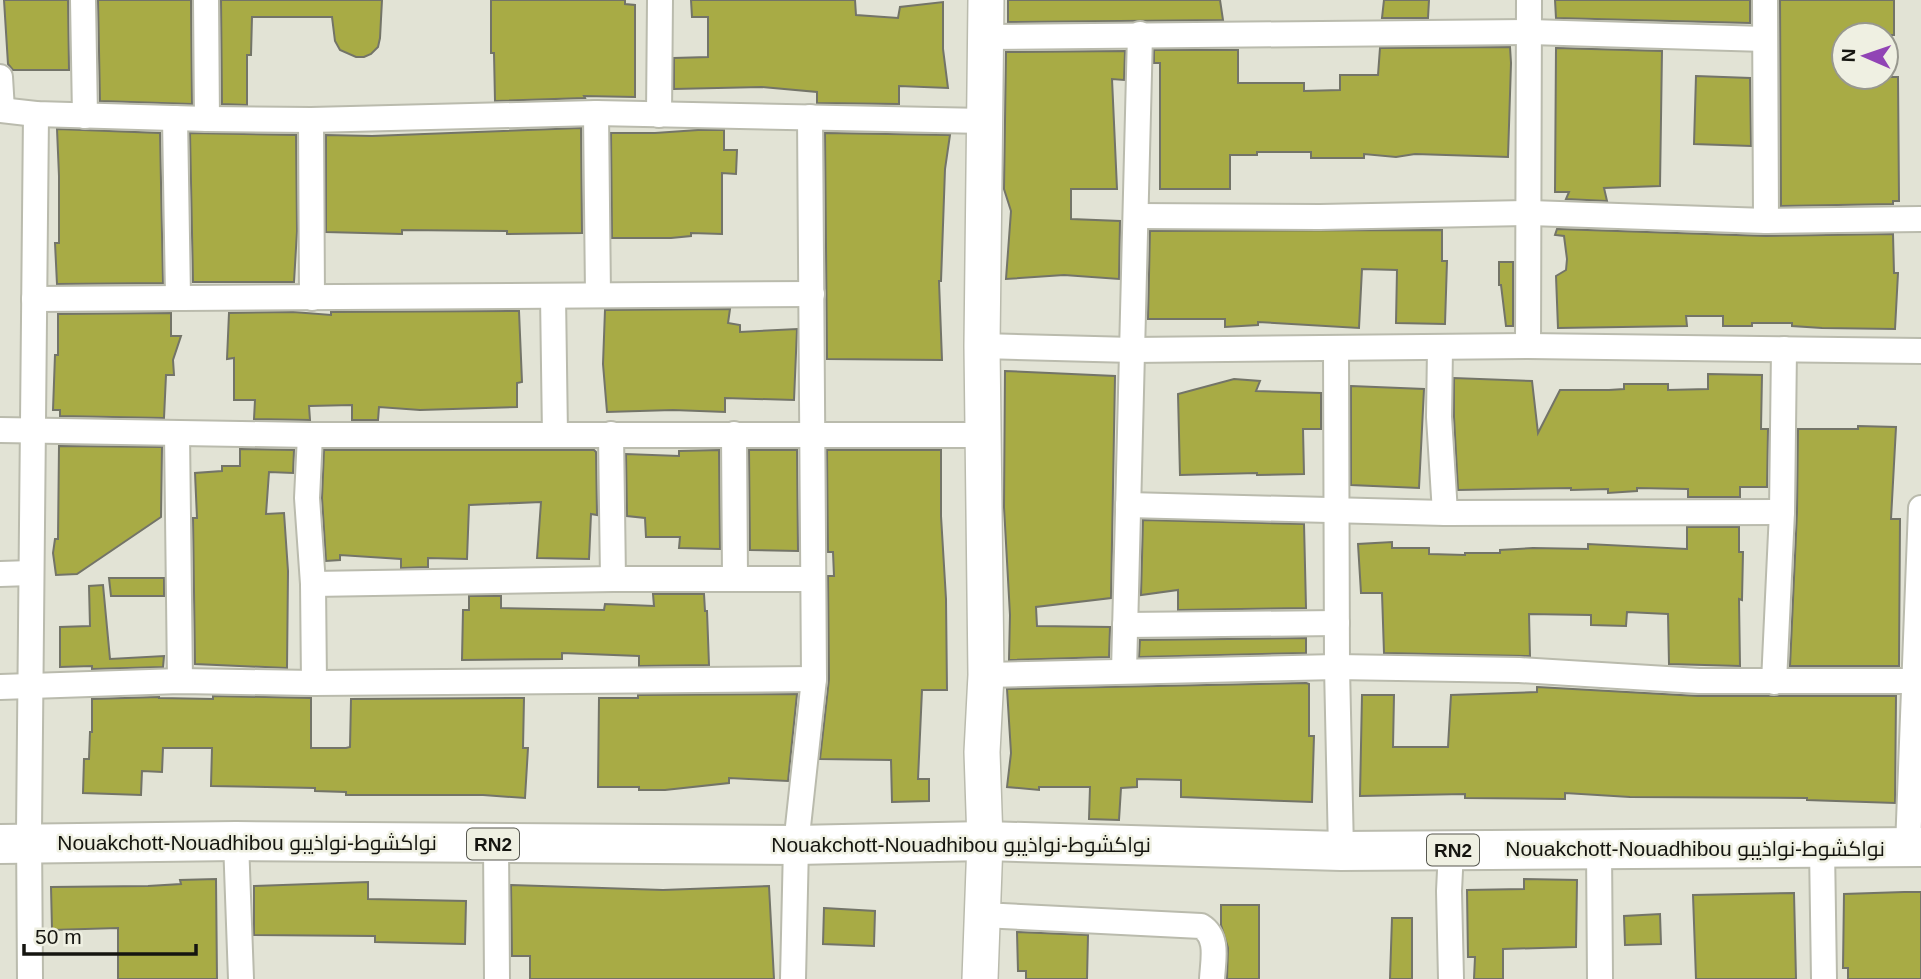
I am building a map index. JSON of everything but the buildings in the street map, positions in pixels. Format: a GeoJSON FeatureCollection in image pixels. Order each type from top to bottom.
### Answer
{"type":"FeatureCollection","features":[{"type":"Feature","properties":{"kind":"highway","name":"Nouakchott-Nouadhibou نواكشوط-نواذيبو"},"geometry":{"type":"LineString","coordinates":[[15,844],[236,841],[796,845],[985,841],[1341,851],[1915,847]]}},
{"type":"Feature","properties":{"kind":"street"},"geometry":{"type":"LineString","coordinates":[[83,0],[85,116]]}},
{"type":"Feature","properties":{"kind":"street"},"geometry":{"type":"LineString","coordinates":[[206,0],[207,119]]}},
{"type":"Feature","properties":{"kind":"street"},"geometry":{"type":"LineString","coordinates":[[659,115],[660,0]]}},
{"type":"Feature","properties":{"kind":"street"},"geometry":{"type":"LineString","coordinates":[[980,979],[985,841],[982,752],[986,675],[982,346],[986,0]]}},
{"type":"Feature","properties":{"kind":"street"},"geometry":{"type":"LineString","coordinates":[[1528,346],[1529,0]]}},
{"type":"Feature","properties":{"kind":"street"},"geometry":{"type":"LineString","coordinates":[[1765,0],[1766,221]]}},
{"type":"Feature","properties":{"kind":"street"},"geometry":{"type":"LineString","coordinates":[[985,37],[1530,32],[1765,39]]}},
{"type":"Feature","properties":{"kind":"street"},"geometry":{"type":"LineString","coordinates":[[1124,671],[1140,34]]}},
{"type":"Feature","properties":{"kind":"street"},"geometry":{"type":"LineString","coordinates":[[0,77],[1,110],[36,114],[311,120],[596,113],[985,121]]}},
{"type":"Feature","properties":{"kind":"street"},"geometry":{"type":"LineString","coordinates":[[596,113],[598,295]]}},
{"type":"Feature","properties":{"kind":"street"},"geometry":{"type":"LineString","coordinates":[[30,979],[15,844],[32,687],[36,114]]}},
{"type":"Feature","properties":{"kind":"street"},"geometry":{"type":"LineString","coordinates":[[793,979],[796,845],[814,680],[810,117]]}},
{"type":"Feature","properties":{"kind":"street"},"geometry":{"type":"LineString","coordinates":[[175,118],[178,298]]}},
{"type":"Feature","properties":{"kind":"street"},"geometry":{"type":"LineString","coordinates":[[311,120],[312,298]]}},
{"type":"Feature","properties":{"kind":"street"},"geometry":{"type":"LineString","coordinates":[[1136,216],[1530,214],[1766,221],[1921,219]]}},
{"type":"Feature","properties":{"kind":"street"},"geometry":{"type":"LineString","coordinates":[[34,299],[812,294]]}},
{"type":"Feature","properties":{"kind":"street"},"geometry":{"type":"LineString","coordinates":[[553,296],[555,435]]}},
{"type":"Feature","properties":{"kind":"street"},"geometry":{"type":"LineString","coordinates":[[982,346],[1133,350],[1528,346],[1921,351]]}},
{"type":"Feature","properties":{"kind":"street"},"geometry":{"type":"LineString","coordinates":[[1336,348],[1336,667],[1341,851]]}},
{"type":"Feature","properties":{"kind":"street"},"geometry":{"type":"LineString","coordinates":[[1440,348],[1439,417],[1445,513]]}},
{"type":"Feature","properties":{"kind":"street"},"geometry":{"type":"LineString","coordinates":[[1774,682],[1782,512],[1784,349]]}},
{"type":"Feature","properties":{"kind":"street"},"geometry":{"type":"LineString","coordinates":[[0,430],[310,435],[983,435]]}},
{"type":"Feature","properties":{"kind":"street"},"geometry":{"type":"LineString","coordinates":[[177,433],[180,681]]}},
{"type":"Feature","properties":{"kind":"street"},"geometry":{"type":"LineString","coordinates":[[611,434],[613,579]]}},
{"type":"Feature","properties":{"kind":"street"},"geometry":{"type":"LineString","coordinates":[[734,434],[735,578]]}},
{"type":"Feature","properties":{"kind":"street"},"geometry":{"type":"LineString","coordinates":[[310,435],[307,498],[313,584],[314,683]]}},
{"type":"Feature","properties":{"kind":"street"},"geometry":{"type":"LineString","coordinates":[[1128,505],[1335,512],[1782,512]]}},
{"type":"Feature","properties":{"kind":"street"},"geometry":{"type":"LineString","coordinates":[[1915,847],[1914,681],[1921,508]]}},
{"type":"Feature","properties":{"kind":"street"},"geometry":{"type":"LineString","coordinates":[[0,573],[31,573]]}},
{"type":"Feature","properties":{"kind":"street"},"geometry":{"type":"LineString","coordinates":[[313,584],[812,579]]}},
{"type":"Feature","properties":{"kind":"street"},"geometry":{"type":"LineString","coordinates":[[1125,625],[1337,622]]}},
{"type":"Feature","properties":{"kind":"street"},"geometry":{"type":"LineString","coordinates":[[986,675],[1336,667],[1519,670],[1699,681],[1914,681]]}},
{"type":"Feature","properties":{"kind":"street"},"geometry":{"type":"LineString","coordinates":[[0,687],[180,681],[314,683],[814,680]]}},
{"type":"Feature","properties":{"kind":"street"},"geometry":{"type":"LineString","coordinates":[[236,841],[241,979]]}},
{"type":"Feature","properties":{"kind":"street"},"geometry":{"type":"LineString","coordinates":[[496,844],[497,979]]}},
{"type":"Feature","properties":{"kind":"street"},"geometry":{"type":"LineString","coordinates":[[1599,848],[1600,979]]}},
{"type":"Feature","properties":{"kind":"street"},"geometry":{"type":"LineString","coordinates":[[1822,848],[1824,979]]}},
{"type":"Feature","properties":{"kind":"street"},"geometry":{"type":"LineString","coordinates":[[1451,850],[1451,979]]}},
{"type":"Feature","properties":{"kind":"street"},"geometry":{"type":"LineString","coordinates":[[982,915],[1201,926],[1209,931],[1213,939],[1212,979]]}}]}
